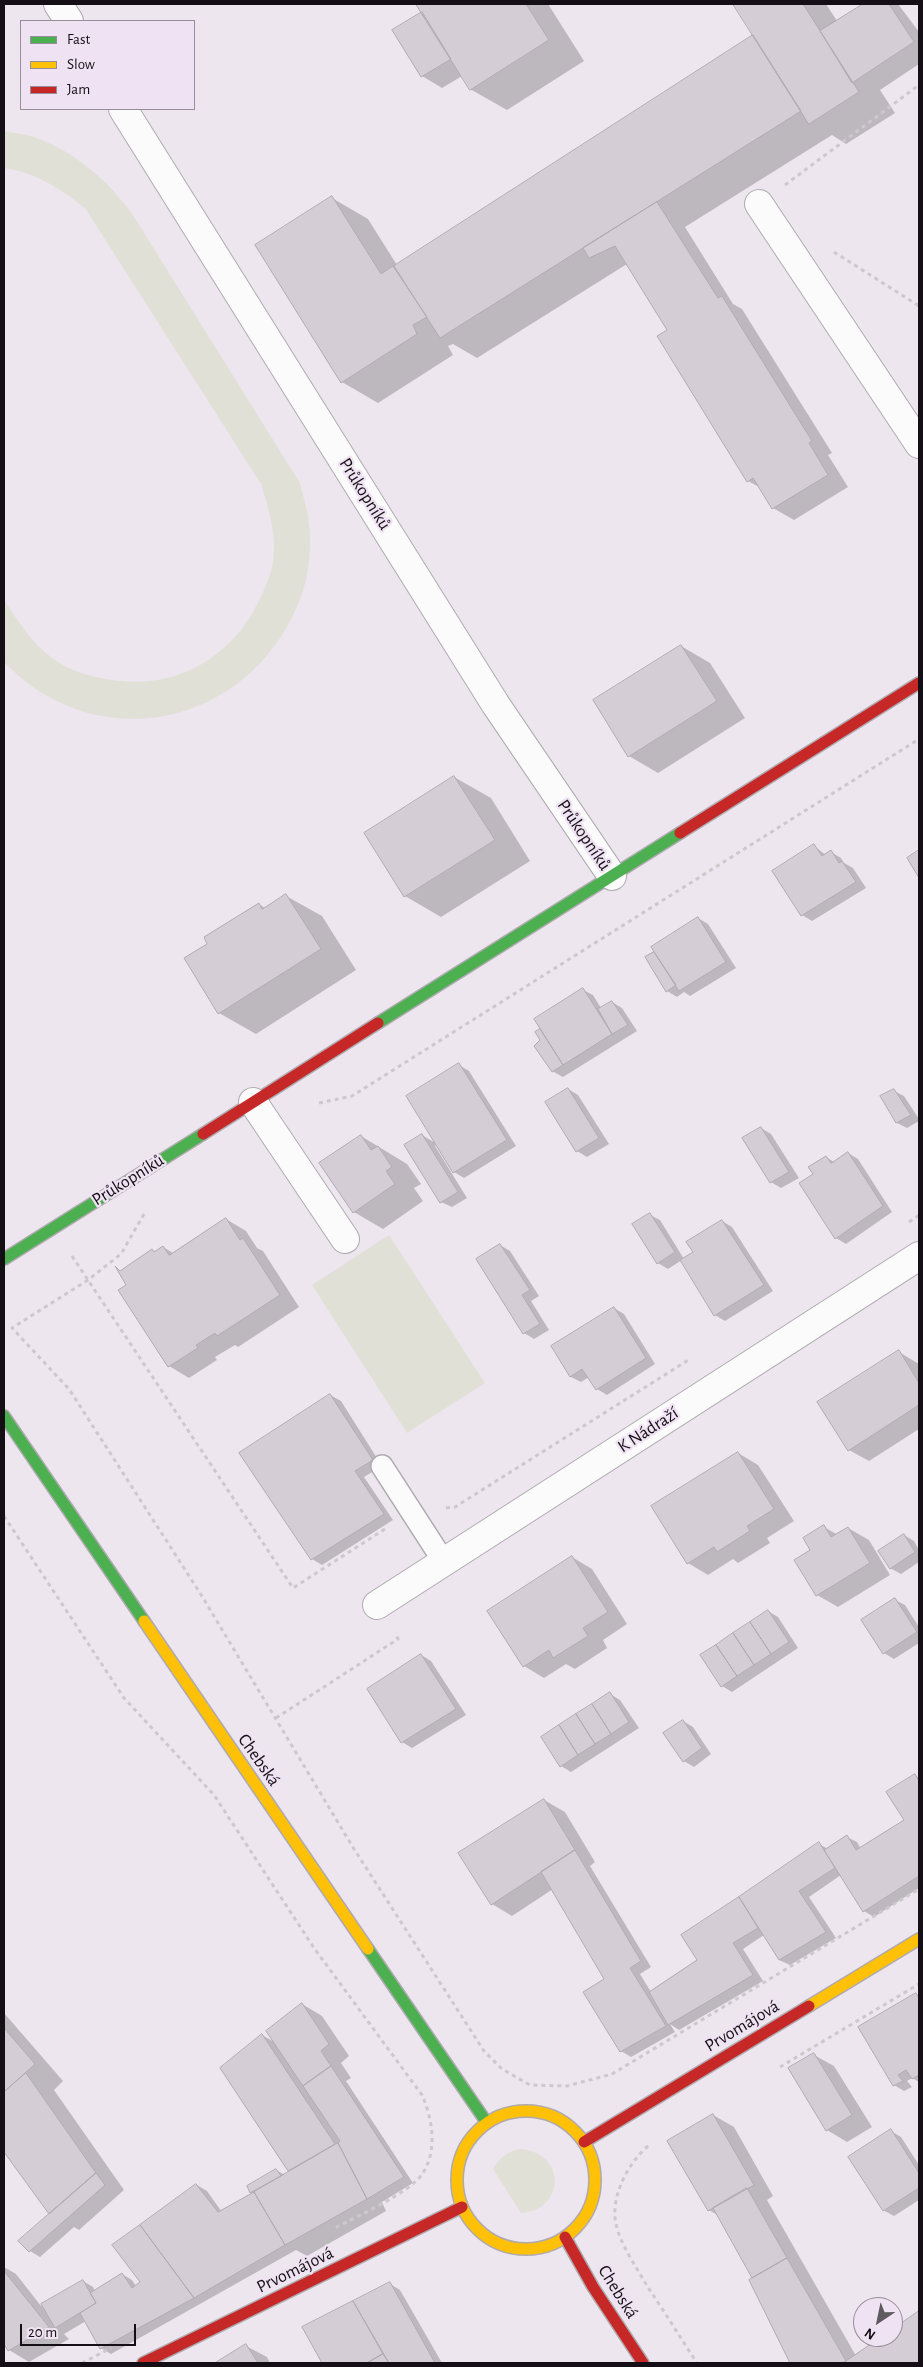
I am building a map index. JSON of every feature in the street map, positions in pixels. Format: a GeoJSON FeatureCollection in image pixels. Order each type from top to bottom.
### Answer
{"type":"FeatureCollection","features":[{"type":"Feature","properties":{"kind":"street"},"geometry":{"type":"LineString","coordinates":[[58,4],[68,20]]}},
{"type":"Feature","properties":{"kind":"street","name":"Průkopníků"},"geometry":{"type":"LineString","coordinates":[[124,110],[496,705],[612,876]]}},
{"type":"Feature","properties":{"kind":"street"},"geometry":{"type":"LineString","coordinates":[[759,204],[919,444]]}},
{"type":"Feature","properties":{"kind":"street","name":"Průkopníků"},"geometry":{"type":"LineString","coordinates":[[4,1259],[919,683]]}},
{"type":"Feature","properties":{"kind":"street"},"geometry":{"type":"LineString","coordinates":[[253,1102],[345,1239]]}},
{"type":"Feature","properties":{"kind":"street","name":"K Nádraží"},"geometry":{"type":"LineString","coordinates":[[377,1605],[919,1256]]}},
{"type":"Feature","properties":{"kind":"street","name":"Chebská"},"geometry":{"type":"LineString","coordinates":[[4,1416],[487,2123]]}},
{"type":"Feature","properties":{"kind":"street","name":"Prvomájová"},"geometry":{"type":"LineString","coordinates":[[584,2142],[919,1939]]}},
{"type":"Feature","properties":{"kind":"street"},"geometry":{"type":"LineString","coordinates":[[528,2111],[550,2115],[569,2126],[584,2142],[593,2162],[595,2183],[591,2204],[581,2222],[565,2237],[547,2246],[534,2248],[506,2246],[488,2238],[478,2229],[462,2207],[457,2184],[459,2161],[470,2140],[487,2123],[506,2114],[528,2111]]}},
{"type":"Feature","properties":{"kind":"street","name":"Prvomájová"},"geometry":{"type":"LineString","coordinates":[[143,2363],[462,2207]]}},
{"type":"Feature","properties":{"kind":"street","name":"Chebská"},"geometry":{"type":"LineString","coordinates":[[565,2237],[593,2287],[643,2363]]}},
{"type":"Feature","properties":{"kind":"lane"},"geometry":{"type":"LineString","coordinates":[[382,1466],[444,1562]]}},
{"type":"Feature","properties":{"kind":"path"},"geometry":{"type":"LineString","coordinates":[[759,204],[919,85]]}},
{"type":"Feature","properties":{"kind":"path"},"geometry":{"type":"LineString","coordinates":[[827,247],[919,306]]}},
{"type":"Feature","properties":{"kind":"path"},"geometry":{"type":"LineString","coordinates":[[269,1126],[302,1107],[352,1096],[919,739]]}},
{"type":"Feature","properties":{"kind":"path"},"geometry":{"type":"LineString","coordinates":[[148,1206],[120,1254],[88,1280],[12,1328],[69,1390],[200,1593],[354,1849],[484,2051],[502,2069],[530,2086],[567,2086],[612,2074],[919,1889]]}},
{"type":"Feature","properties":{"kind":"path"},"geometry":{"type":"LineString","coordinates":[[902,1226],[919,1215]]}},
{"type":"Feature","properties":{"kind":"path"},"geometry":{"type":"LineString","coordinates":[[53,1228],[293,1588],[411,1512],[455,1507],[692,1358]]}},
{"type":"Feature","properties":{"kind":"path"},"geometry":{"type":"LineString","coordinates":[[4,1516],[124,1698],[214,1794],[314,1948],[422,2095],[429,2110],[432,2128],[430,2154],[423,2173],[409,2188],[333,2229]]}},
{"type":"Feature","properties":{"kind":"path"},"geometry":{"type":"LineString","coordinates":[[276,1718],[398,1639],[377,1605]]}},
{"type":"Feature","properties":{"kind":"path"},"geometry":{"type":"LineString","coordinates":[[776,2069],[919,1984]]}},
{"type":"Feature","properties":{"kind":"path"},"geometry":{"type":"LineString","coordinates":[[654,2140],[642,2151],[626,2175],[615,2206],[616,2225],[632,2260],[697,2363]]}},
{"type":"Feature","properties":{"kind":"path"},"geometry":{"type":"LineString","coordinates":[[82,2363],[118,2345]]}},
{"type":"Feature","properties":{"kind":"shaded area"},"geometry":{"type":"Polygon","coordinates":[[[4,131],[34,137],[63,150],[88,167],[111,188],[131,212],[300,483],[307,508],[310,533],[309,562],[306,581],[300,599],[277,642],[247,676],[210,700],[170,715],[127,719],[84,712],[42,693],[4,662],[4,600],[25,631],[44,652],[57,662],[75,671],[95,677],[124,681],[146,681],[168,678],[188,671],[207,661],[240,631],[262,594],[272,569],[274,552],[273,532],[267,503],[261,484],[85,208],[47,182],[16,170],[4,168],[4,131]]]}},
{"type":"Feature","properties":{"kind":"shaded area"},"geometry":{"type":"Polygon","coordinates":[[[389,1235],[485,1383],[407,1433],[312,1285],[389,1235]]]}},
{"type":"Feature","properties":{"kind":"shaded area"},"geometry":{"type":"Polygon","coordinates":[[[521,2149],[536,2153],[546,2160],[553,2170],[555,2181],[553,2192],[546,2202],[536,2210],[521,2213],[493,2169],[504,2156],[512,2151],[521,2149]]]}},
{"type":"Feature","properties":{"kind":"building"},"geometry":{"type":"Polygon","coordinates":[[[416,4],[526,4],[549,40],[470,90],[416,4]]]}},
{"type":"Feature","properties":{"kind":"building"},"geometry":{"type":"Polygon","coordinates":[[[733,4],[803,4],[859,92],[809,124],[733,4]]]}},
{"type":"Feature","properties":{"kind":"building"},"geometry":{"type":"Polygon","coordinates":[[[863,4],[889,4],[914,42],[852,83],[820,31],[863,4]]]}},
{"type":"Feature","properties":{"kind":"building"},"geometry":{"type":"Polygon","coordinates":[[[422,12],[451,59],[421,77],[392,30],[422,12]]]}},
{"type":"Feature","properties":{"kind":"building"},"geometry":{"type":"Polygon","coordinates":[[[753,35],[801,111],[440,338],[394,266],[753,35]]]}},
{"type":"Feature","properties":{"kind":"building"},"geometry":{"type":"Polygon","coordinates":[[[332,196],[381,274],[393,266],[427,317],[413,325],[417,334],[341,383],[255,245],[332,196]]]}},
{"type":"Feature","properties":{"kind":"building"},"geometry":{"type":"Polygon","coordinates":[[[657,202],[718,298],[722,296],[812,441],[809,443],[828,475],[772,509],[753,478],[747,482],[657,336],[667,330],[615,246],[589,258],[583,248],[657,202]]]}},
{"type":"Feature","properties":{"kind":"building"},"geometry":{"type":"Polygon","coordinates":[[[681,645],[717,701],[628,757],[593,700],[681,645]]]}},
{"type":"Feature","properties":{"kind":"building"},"geometry":{"type":"Polygon","coordinates":[[[454,776],[495,840],[404,897],[364,833],[454,776]]]}},
{"type":"Feature","properties":{"kind":"building"},"geometry":{"type":"Polygon","coordinates":[[[814,844],[822,856],[831,850],[839,863],[842,861],[856,882],[801,916],[772,871],[814,844]]]}},
{"type":"Feature","properties":{"kind":"building"},"geometry":{"type":"Polygon","coordinates":[[[919,850],[919,878],[907,858],[919,850]]]}},
{"type":"Feature","properties":{"kind":"building"},"geometry":{"type":"Polygon","coordinates":[[[286,894],[321,949],[218,1014],[184,958],[207,944],[204,937],[259,903],[262,909],[286,894]]]}},
{"type":"Feature","properties":{"kind":"building"},"geometry":{"type":"Polygon","coordinates":[[[698,917],[726,962],[679,991],[651,947],[698,917]]]}},
{"type":"Feature","properties":{"kind":"building"},"geometry":{"type":"Polygon","coordinates":[[[654,952],[676,985],[666,992],[645,957],[654,952]]]}},
{"type":"Feature","properties":{"kind":"building"},"geometry":{"type":"Polygon","coordinates":[[[583,988],[612,1034],[563,1065],[534,1019],[583,988]]]}},
{"type":"Feature","properties":{"kind":"building"},"geometry":{"type":"Polygon","coordinates":[[[612,1001],[628,1025],[612,1034],[598,1009],[612,1001]]]}},
{"type":"Feature","properties":{"kind":"building"},"geometry":{"type":"Polygon","coordinates":[[[540,1029],[563,1065],[552,1072],[534,1046],[540,1040],[535,1032],[540,1029]]]}},
{"type":"Feature","properties":{"kind":"building"},"geometry":{"type":"Polygon","coordinates":[[[459,1063],[507,1140],[453,1173],[406,1096],[459,1063]]]}},
{"type":"Feature","properties":{"kind":"building"},"geometry":{"type":"Polygon","coordinates":[[[568,1088],[599,1138],[576,1152],[545,1102],[568,1088]]]}},
{"type":"Feature","properties":{"kind":"building"},"geometry":{"type":"Polygon","coordinates":[[[894,1089],[911,1115],[896,1123],[880,1096],[894,1089]]]}},
{"type":"Feature","properties":{"kind":"building"},"geometry":{"type":"Polygon","coordinates":[[[761,1127],[789,1172],[770,1183],[742,1138],[761,1127]]]}},
{"type":"Feature","properties":{"kind":"building"},"geometry":{"type":"Polygon","coordinates":[[[422,1134],[458,1192],[440,1203],[404,1145],[422,1134]]]}},
{"type":"Feature","properties":{"kind":"building"},"geometry":{"type":"Polygon","coordinates":[[[361,1135],[371,1150],[378,1146],[392,1167],[386,1171],[395,1184],[353,1213],[319,1163],[361,1135]]]}},
{"type":"Feature","properties":{"kind":"building"},"geometry":{"type":"Polygon","coordinates":[[[848,1152],[883,1206],[835,1239],[799,1183],[813,1174],[808,1167],[826,1156],[831,1163],[848,1152]]]}},
{"type":"Feature","properties":{"kind":"building"},"geometry":{"type":"Polygon","coordinates":[[[650,1213],[675,1252],[657,1264],[632,1224],[650,1213]]]}},
{"type":"Feature","properties":{"kind":"building"},"geometry":{"type":"Polygon","coordinates":[[[226,1218],[240,1240],[243,1238],[280,1295],[217,1336],[215,1333],[196,1345],[198,1348],[168,1367],[118,1290],[126,1285],[115,1266],[120,1271],[152,1249],[154,1252],[163,1246],[169,1255],[226,1218]]]}},
{"type":"Feature","properties":{"kind":"building"},"geometry":{"type":"Polygon","coordinates":[[[722,1220],[764,1285],[714,1316],[680,1260],[693,1252],[686,1242],[722,1220]]]}},
{"type":"Feature","properties":{"kind":"building"},"geometry":{"type":"Polygon","coordinates":[[[500,1244],[530,1290],[522,1295],[540,1324],[523,1334],[476,1259],[500,1244]]]}},
{"type":"Feature","properties":{"kind":"building"},"geometry":{"type":"Polygon","coordinates":[[[614,1307],[646,1358],[596,1390],[582,1369],[570,1377],[551,1346],[614,1307]]]}},
{"type":"Feature","properties":{"kind":"building"},"geometry":{"type":"Polygon","coordinates":[[[899,1350],[919,1383],[919,1405],[848,1451],[817,1402],[899,1350]]]}},
{"type":"Feature","properties":{"kind":"building"},"geometry":{"type":"Polygon","coordinates":[[[330,1394],[373,1460],[355,1471],[384,1514],[311,1560],[239,1453],[330,1394]]]}},
{"type":"Feature","properties":{"kind":"building"},"geometry":{"type":"Polygon","coordinates":[[[738,1452],[774,1509],[747,1526],[750,1531],[717,1552],[714,1547],[687,1564],[651,1506],[738,1452]]]}},
{"type":"Feature","properties":{"kind":"building"},"geometry":{"type":"Polygon","coordinates":[[[824,1525],[831,1537],[848,1527],[870,1563],[816,1596],[794,1560],[810,1550],[803,1538],[824,1525]]]}},
{"type":"Feature","properties":{"kind":"building"},"geometry":{"type":"Polygon","coordinates":[[[904,1534],[915,1552],[890,1569],[878,1551],[904,1534]]]}},
{"type":"Feature","properties":{"kind":"building"},"geometry":{"type":"Polygon","coordinates":[[[572,1556],[608,1612],[583,1628],[588,1636],[553,1658],[549,1650],[523,1667],[487,1611],[572,1556]]]}},
{"type":"Feature","properties":{"kind":"building"},"geometry":{"type":"Polygon","coordinates":[[[895,1598],[917,1632],[883,1654],[861,1620],[895,1598]]]}},
{"type":"Feature","properties":{"kind":"building"},"geometry":{"type":"Polygon","coordinates":[[[768,1610],[789,1642],[771,1654],[750,1622],[768,1610]]]}},
{"type":"Feature","properties":{"kind":"building"},"geometry":{"type":"Polygon","coordinates":[[[750,1622],[771,1654],[754,1665],[733,1633],[750,1622]]]}},
{"type":"Feature","properties":{"kind":"building"},"geometry":{"type":"Polygon","coordinates":[[[733,1633],[754,1665],[737,1676],[716,1645],[733,1633]]]}},
{"type":"Feature","properties":{"kind":"building"},"geometry":{"type":"Polygon","coordinates":[[[716,1645],[737,1676],[721,1687],[700,1655],[716,1645]]]}},
{"type":"Feature","properties":{"kind":"building"},"geometry":{"type":"Polygon","coordinates":[[[421,1654],[456,1709],[401,1743],[367,1689],[421,1654]]]}},
{"type":"Feature","properties":{"kind":"building"},"geometry":{"type":"Polygon","coordinates":[[[610,1692],[629,1722],[611,1734],[592,1704],[610,1692]]]}},
{"type":"Feature","properties":{"kind":"building"},"geometry":{"type":"Polygon","coordinates":[[[592,1704],[611,1734],[595,1744],[576,1714],[592,1704]]]}},
{"type":"Feature","properties":{"kind":"building"},"geometry":{"type":"Polygon","coordinates":[[[576,1714],[595,1744],[578,1755],[559,1725],[576,1714]]]}},
{"type":"Feature","properties":{"kind":"building"},"geometry":{"type":"Polygon","coordinates":[[[683,1720],[702,1748],[683,1762],[663,1733],[683,1720]]]}},
{"type":"Feature","properties":{"kind":"building"},"geometry":{"type":"Polygon","coordinates":[[[559,1725],[578,1755],[560,1767],[541,1737],[559,1725]]]}},
{"type":"Feature","properties":{"kind":"building"},"geometry":{"type":"Polygon","coordinates":[[[915,1774],[919,1781],[919,1876],[863,1912],[824,1850],[847,1835],[856,1850],[904,1820],[886,1792],[915,1774]]]}},
{"type":"Feature","properties":{"kind":"building"},"geometry":{"type":"Polygon","coordinates":[[[544,1799],[575,1850],[491,1905],[458,1853],[544,1799]]]}},
{"type":"Feature","properties":{"kind":"building"},"geometry":{"type":"Polygon","coordinates":[[[819,1842],[835,1868],[799,1891],[826,1932],[779,1960],[739,1897],[819,1842]]]}},
{"type":"Feature","properties":{"kind":"building"},"geometry":{"type":"Polygon","coordinates":[[[575,1850],[641,1961],[630,1968],[666,2026],[620,2052],[583,1992],[604,1979],[541,1872],[575,1850]]]}},
{"type":"Feature","properties":{"kind":"building"},"geometry":{"type":"Polygon","coordinates":[[[739,1897],[758,1928],[733,1943],[753,1975],[668,2025],[649,1992],[697,1960],[681,1935],[739,1897]]]}},
{"type":"Feature","properties":{"kind":"building"},"geometry":{"type":"Polygon","coordinates":[[[916,1993],[919,1998],[919,2075],[912,2079],[906,2070],[898,2075],[903,2081],[893,2086],[858,2027],[916,1993]]]}},
{"type":"Feature","properties":{"kind":"building"},"geometry":{"type":"Polygon","coordinates":[[[302,2003],[329,2044],[321,2051],[331,2066],[303,2086],[266,2031],[302,2003]]]}},
{"type":"Feature","properties":{"kind":"building"},"geometry":{"type":"Polygon","coordinates":[[[4,2028],[35,2064],[4,2092],[4,2028]]]}},
{"type":"Feature","properties":{"kind":"building"},"geometry":{"type":"Polygon","coordinates":[[[262,2034],[335,2144],[288,2171],[220,2068],[262,2034]]]}},
{"type":"Feature","properties":{"kind":"building"},"geometry":{"type":"Polygon","coordinates":[[[814,2053],[852,2115],[826,2131],[788,2068],[814,2053]]]}},
{"type":"Feature","properties":{"kind":"building"},"geometry":{"type":"Polygon","coordinates":[[[331,2066],[404,2177],[367,2199],[338,2143],[340,2141],[303,2086],[331,2066]]]}},
{"type":"Feature","properties":{"kind":"building"},"geometry":{"type":"Polygon","coordinates":[[[26,2073],[96,2173],[49,2214],[4,2152],[4,2092],[26,2073]]]}},
{"type":"Feature","properties":{"kind":"building"},"geometry":{"type":"Polygon","coordinates":[[[713,2114],[754,2185],[708,2211],[667,2141],[713,2114]]]}},
{"type":"Feature","properties":{"kind":"building"},"geometry":{"type":"Polygon","coordinates":[[[891,2129],[919,2173],[919,2188],[883,2211],[848,2157],[891,2129]]]}},
{"type":"Feature","properties":{"kind":"building"},"geometry":{"type":"Polygon","coordinates":[[[338,2143],[367,2199],[285,2245],[254,2192],[338,2143]]]}},
{"type":"Feature","properties":{"kind":"building"},"geometry":{"type":"Polygon","coordinates":[[[276,2169],[281,2176],[250,2193],[247,2186],[276,2169]]]}},
{"type":"Feature","properties":{"kind":"building"},"geometry":{"type":"Polygon","coordinates":[[[96,2173],[105,2185],[29,2252],[18,2241],[96,2173]]]}},
{"type":"Feature","properties":{"kind":"building"},"geometry":{"type":"Polygon","coordinates":[[[196,2184],[218,2212],[254,2192],[285,2245],[194,2298],[140,2225],[196,2184]]]}},
{"type":"Feature","properties":{"kind":"building"},"geometry":{"type":"Polygon","coordinates":[[[747,2188],[787,2258],[752,2278],[713,2208],[747,2188]]]}},
{"type":"Feature","properties":{"kind":"building"},"geometry":{"type":"Polygon","coordinates":[[[140,2225],[194,2298],[100,2349],[80,2313],[96,2303],[90,2293],[122,2273],[132,2288],[140,2282],[112,2245],[140,2225]]]}},
{"type":"Feature","properties":{"kind":"building"},"geometry":{"type":"Polygon","coordinates":[[[787,2258],[846,2361],[843,2363],[790,2363],[749,2280],[787,2258]]]}},
{"type":"Feature","properties":{"kind":"building"},"geometry":{"type":"Polygon","coordinates":[[[4,2271],[49,2327],[8,2351],[4,2344],[4,2271]]]}},
{"type":"Feature","properties":{"kind":"building"},"geometry":{"type":"Polygon","coordinates":[[[83,2280],[96,2303],[55,2328],[41,2304],[83,2280]]]}},
{"type":"Feature","properties":{"kind":"building"},"geometry":{"type":"Polygon","coordinates":[[[390,2282],[435,2363],[389,2363],[353,2301],[390,2282]]]}},
{"type":"Feature","properties":{"kind":"building"},"geometry":{"type":"Polygon","coordinates":[[[353,2301],[383,2354],[367,2363],[322,2363],[302,2327],[353,2301]]]}},
{"type":"Feature","properties":{"kind":"building"},"geometry":{"type":"Polygon","coordinates":[[[919,2311],[919,2363],[843,2363],[866,2347],[903,2347],[903,2322],[919,2311]]]}},
{"type":"Feature","properties":{"kind":"building"},"geometry":{"type":"Polygon","coordinates":[[[246,2344],[258,2363],[215,2363],[246,2344]]]}},
{"type":"Feature","properties":{"kind":"building"},"geometry":{"type":"Polygon","coordinates":[[[383,2354],[389,2363],[367,2363],[383,2354]]]}},
{"type":"Feature","properties":{"kind":"traffic: fast"},"geometry":{"type":"LineString","coordinates":[[378,1023],[680,833]]}},
{"type":"Feature","properties":{"kind":"traffic: fast"},"geometry":{"type":"LineString","coordinates":[[4,1259],[203,1134]]}},
{"type":"Feature","properties":{"kind":"traffic: fast"},"geometry":{"type":"LineString","coordinates":[[4,1416],[144,1621]]}},
{"type":"Feature","properties":{"kind":"traffic: fast"},"geometry":{"type":"LineString","coordinates":[[368,1949],[487,2123]]}},
{"type":"Feature","properties":{"kind":"traffic: slow"},"geometry":{"type":"LineString","coordinates":[[144,1621],[368,1949]]}},
{"type":"Feature","properties":{"kind":"traffic: slow"},"geometry":{"type":"LineString","coordinates":[[809,2006],[919,1939]]}},
{"type":"Feature","properties":{"kind":"traffic: slow"},"geometry":{"type":"LineString","coordinates":[[526,2111],[552,2117],[575,2131],[589,2154],[595,2180],[589,2206],[575,2229],[552,2243],[526,2249],[500,2243],[477,2229],[463,2206],[457,2180],[463,2154],[477,2131],[500,2117],[526,2111]]}},
{"type":"Feature","properties":{"kind":"traffic: jam"},"geometry":{"type":"LineString","coordinates":[[680,833],[919,683]]}},
{"type":"Feature","properties":{"kind":"traffic: jam"},"geometry":{"type":"LineString","coordinates":[[203,1134],[378,1023]]}},
{"type":"Feature","properties":{"kind":"traffic: jam"},"geometry":{"type":"LineString","coordinates":[[584,2142],[809,2006]]}},
{"type":"Feature","properties":{"kind":"traffic: jam"},"geometry":{"type":"LineString","coordinates":[[143,2363],[462,2207]]}},
{"type":"Feature","properties":{"kind":"traffic: jam"},"geometry":{"type":"LineString","coordinates":[[565,2237],[593,2287],[643,2363]]}}]}
